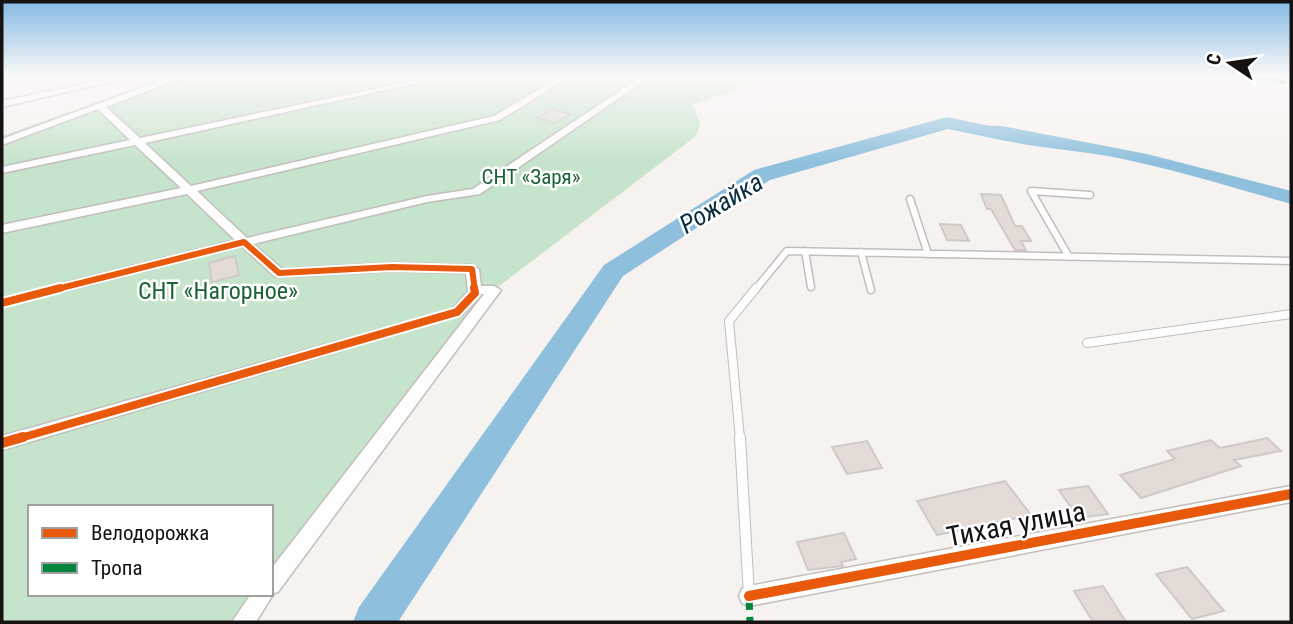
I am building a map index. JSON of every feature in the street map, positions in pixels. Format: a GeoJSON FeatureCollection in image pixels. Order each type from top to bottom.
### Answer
{"type":"FeatureCollection","features":[{"type":"Feature","properties":{"kind":"street"},"geometry":{"type":"LineString","coordinates":[[2,443],[457,313],[474,290],[472,269],[392,267],[279,273],[99,105]]}},
{"type":"Feature","properties":{"kind":"street"},"geometry":{"type":"LineString","coordinates":[[2,142],[99,105]]}},
{"type":"Feature","properties":{"kind":"street"},"geometry":{"type":"LineString","coordinates":[[2,170],[305,105]]}},
{"type":"Feature","properties":{"kind":"street"},"geometry":{"type":"LineString","coordinates":[[2,229],[189,190],[497,118],[518,105]]}},
{"type":"Feature","properties":{"kind":"street"},"geometry":{"type":"LineString","coordinates":[[2,303],[427,199],[476,192],[603,105]]}},
{"type":"Feature","properties":{"kind":"street"},"geometry":{"type":"LineString","coordinates":[[273,582],[494,290],[474,290]]}},
{"type":"Feature","properties":{"kind":"street","name":"Тихая улица"},"geometry":{"type":"LineString","coordinates":[[749,596],[1291,494]]}},
{"type":"Feature","properties":{"kind":"street"},"geometry":{"type":"LineString","coordinates":[[243,622],[262,596]]}},
{"type":"Feature","properties":{"kind":"lane"},"geometry":{"type":"LineString","coordinates":[[1069,257],[1031,191],[1090,195]]}},
{"type":"Feature","properties":{"kind":"lane"},"geometry":{"type":"LineString","coordinates":[[910,199],[928,254]]}},
{"type":"Feature","properties":{"kind":"lane"},"geometry":{"type":"LineString","coordinates":[[749,596],[739,424],[729,321],[787,251],[1291,261]]}},
{"type":"Feature","properties":{"kind":"lane"},"geometry":{"type":"LineString","coordinates":[[805,251],[811,287]]}},
{"type":"Feature","properties":{"kind":"lane"},"geometry":{"type":"LineString","coordinates":[[861,252],[871,290]]}},
{"type":"Feature","properties":{"kind":"lane"},"geometry":{"type":"LineString","coordinates":[[1087,343],[1291,314]]}},
{"type":"Feature","properties":{"kind":"green space","name":"СНТ «Нагорное»"},"geometry":{"type":"Polygon","coordinates":[[[88,105],[693,105],[700,124],[696,136],[494,290],[273,585],[273,505],[28,505],[28,596],[266,596],[246,622],[2,622],[2,136],[88,105]]]}},
{"type":"Feature","properties":{"kind":"water"},"geometry":{"type":"Polygon","coordinates":[[[971,126],[1002,126],[1147,154],[1291,191],[1291,204],[1131,161],[1021,144],[970,130],[971,126]]]}},
{"type":"Feature","properties":{"kind":"building"},"geometry":{"type":"Polygon","coordinates":[[[553,109],[570,114],[555,123],[538,118],[553,109]]]}},
{"type":"Feature","properties":{"kind":"building"},"geometry":{"type":"Polygon","coordinates":[[[981,194],[1001,195],[1015,226],[1022,226],[1031,241],[1021,241],[1026,250],[1015,250],[991,209],[987,209],[981,194]]]}},
{"type":"Feature","properties":{"kind":"building"},"geometry":{"type":"Polygon","coordinates":[[[940,224],[961,225],[969,241],[947,240],[940,224]]]}},
{"type":"Feature","properties":{"kind":"building"},"geometry":{"type":"Polygon","coordinates":[[[235,256],[239,275],[212,282],[209,263],[235,256]]]}},
{"type":"Feature","properties":{"kind":"building"},"geometry":{"type":"Polygon","coordinates":[[[1267,438],[1281,451],[1234,460],[1241,466],[1141,498],[1120,475],[1175,459],[1167,451],[1211,440],[1220,448],[1267,438]]]}},
{"type":"Feature","properties":{"kind":"building"},"geometry":{"type":"Polygon","coordinates":[[[867,441],[882,468],[847,474],[832,447],[867,441]]]}},
{"type":"Feature","properties":{"kind":"building"},"geometry":{"type":"Polygon","coordinates":[[[1005,481],[1031,515],[937,535],[917,501],[1005,481]]]}},
{"type":"Feature","properties":{"kind":"building"},"geometry":{"type":"Polygon","coordinates":[[[1088,486],[1108,514],[1078,518],[1059,490],[1088,486]]]}},
{"type":"Feature","properties":{"kind":"building"},"geometry":{"type":"Polygon","coordinates":[[[844,533],[856,559],[841,562],[843,566],[808,570],[797,542],[844,533]]]}},
{"type":"Feature","properties":{"kind":"building"},"geometry":{"type":"Polygon","coordinates":[[[1187,567],[1224,611],[1192,619],[1156,574],[1187,567]]]}},
{"type":"Feature","properties":{"kind":"building"},"geometry":{"type":"Polygon","coordinates":[[[1103,586],[1126,622],[1093,622],[1074,591],[1103,586]]]}},
{"type":"Feature","properties":{"kind":"waterway","name":"Рожайка"},"geometry":{"type":"LineString","coordinates":[[374,622],[613,271],[762,175],[947,123],[1006,135]]}},
{"type":"Feature","properties":{"kind":"marked path"},"geometry":{"type":"LineString","coordinates":[[749,596],[750,622]]}},
{"type":"Feature","properties":{"kind":"cycle path"},"geometry":{"type":"LineString","coordinates":[[2,303],[244,242],[279,273],[392,267],[472,269],[475,293],[457,312],[2,443]]}},
{"type":"Feature","properties":{"kind":"cycle path"},"geometry":{"type":"LineString","coordinates":[[749,596],[1291,494]]}},
{"type":"Feature","properties":{"kind":"park label","name":"СНТ «Заря»"},"geometry":{"type":"Point","coordinates":[531,177]}}]}
